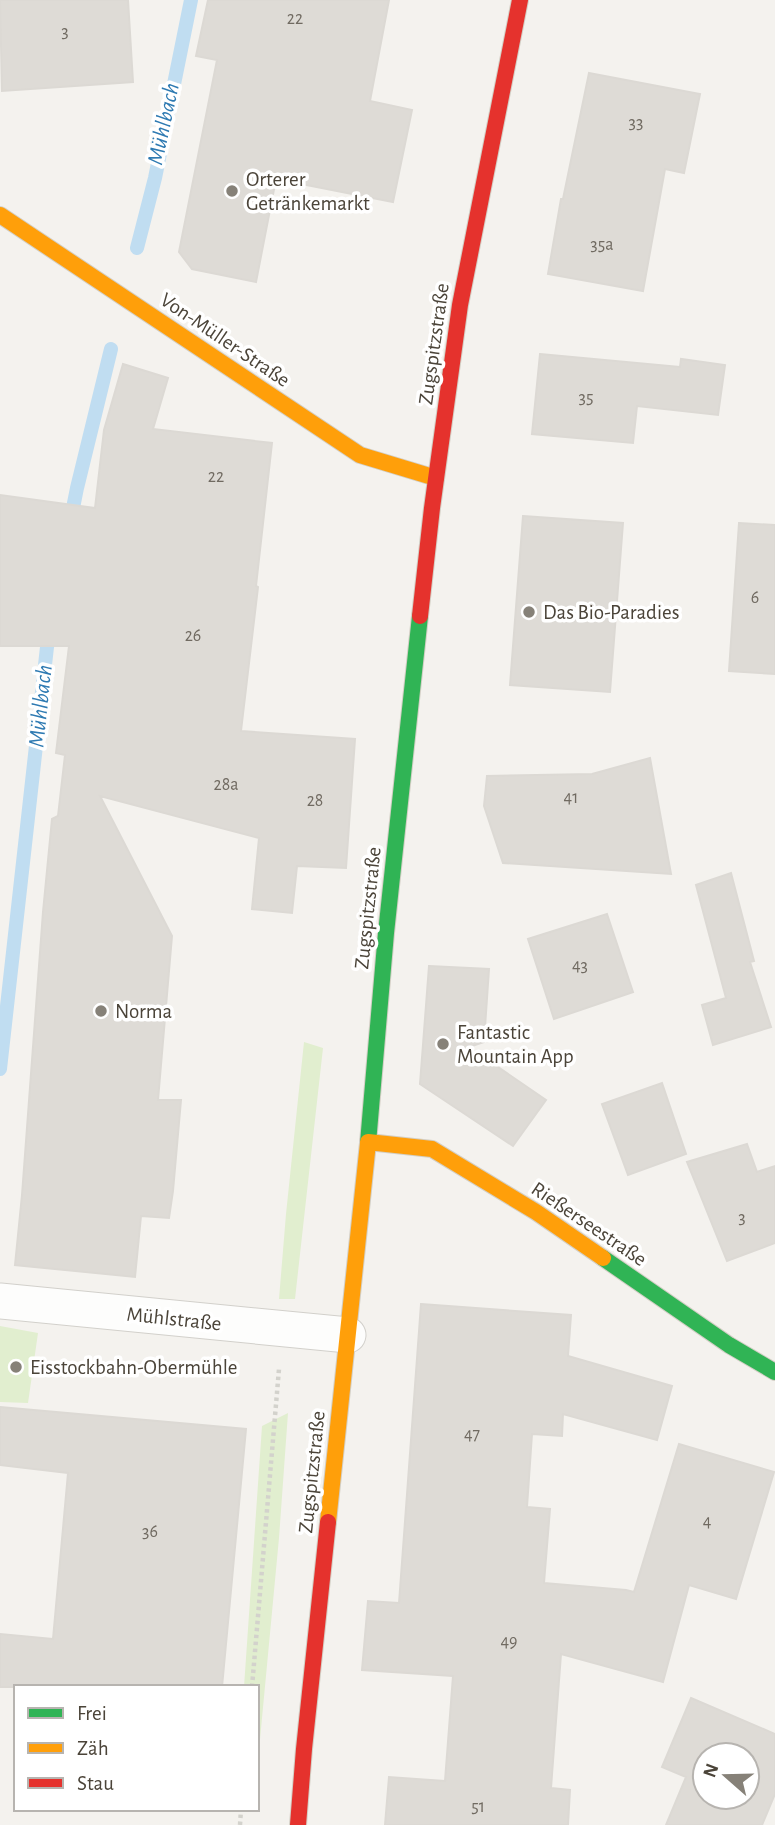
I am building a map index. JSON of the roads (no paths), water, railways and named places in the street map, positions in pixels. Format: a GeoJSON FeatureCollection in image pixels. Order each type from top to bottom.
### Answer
{"type":"FeatureCollection","features":[{"type":"Feature","properties":{"kind":"main road","name":"Zugspitzstraße"},"geometry":{"type":"LineString","coordinates":[[298,1825],[368,1142],[387,919],[436,478],[460,305],[520,0]]}},
{"type":"Feature","properties":{"kind":"main road","name":"Von-Müller-Straße"},"geometry":{"type":"LineString","coordinates":[[0,215],[360,455],[436,478]]}},
{"type":"Feature","properties":{"kind":"main road","name":"Rießerseestraße"},"geometry":{"type":"LineString","coordinates":[[368,1142],[432,1149],[536,1212],[729,1345],[775,1372]]}},
{"type":"Feature","properties":{"kind":"street","name":"Mühlstraße"},"geometry":{"type":"LineString","coordinates":[[0,1301],[348,1335]]}},
{"type":"Feature","properties":{"kind":"waterway","name":"Mühlbach"},"geometry":{"type":"LineString","coordinates":[[137,248],[155,178],[191,0]]}},
{"type":"Feature","properties":{"kind":"waterway","name":"Mühlbach"},"geometry":{"type":"LineString","coordinates":[[70,523],[111,349]]}},
{"type":"Feature","properties":{"kind":"waterway","name":"Mühlbach"},"geometry":{"type":"LineString","coordinates":[[0,1069],[51,629]]}},
{"type":"Feature","properties":{"kind":"place","name":"Orterer Getränkemarkt"},"geometry":{"type":"Point","coordinates":[232,191]}},
{"type":"Feature","properties":{"kind":"place","name":"Das Bio-Paradies"},"geometry":{"type":"Point","coordinates":[529,612]}},
{"type":"Feature","properties":{"kind":"place","name":"Norma"},"geometry":{"type":"Point","coordinates":[101,1011]}},
{"type":"Feature","properties":{"kind":"place","name":"Fantastic Mountain App"},"geometry":{"type":"Point","coordinates":[443,1044]}},
{"type":"Feature","properties":{"kind":"place","name":"Eisstockbahn-Obermühle"},"geometry":{"type":"Point","coordinates":[16,1367]}}]}
